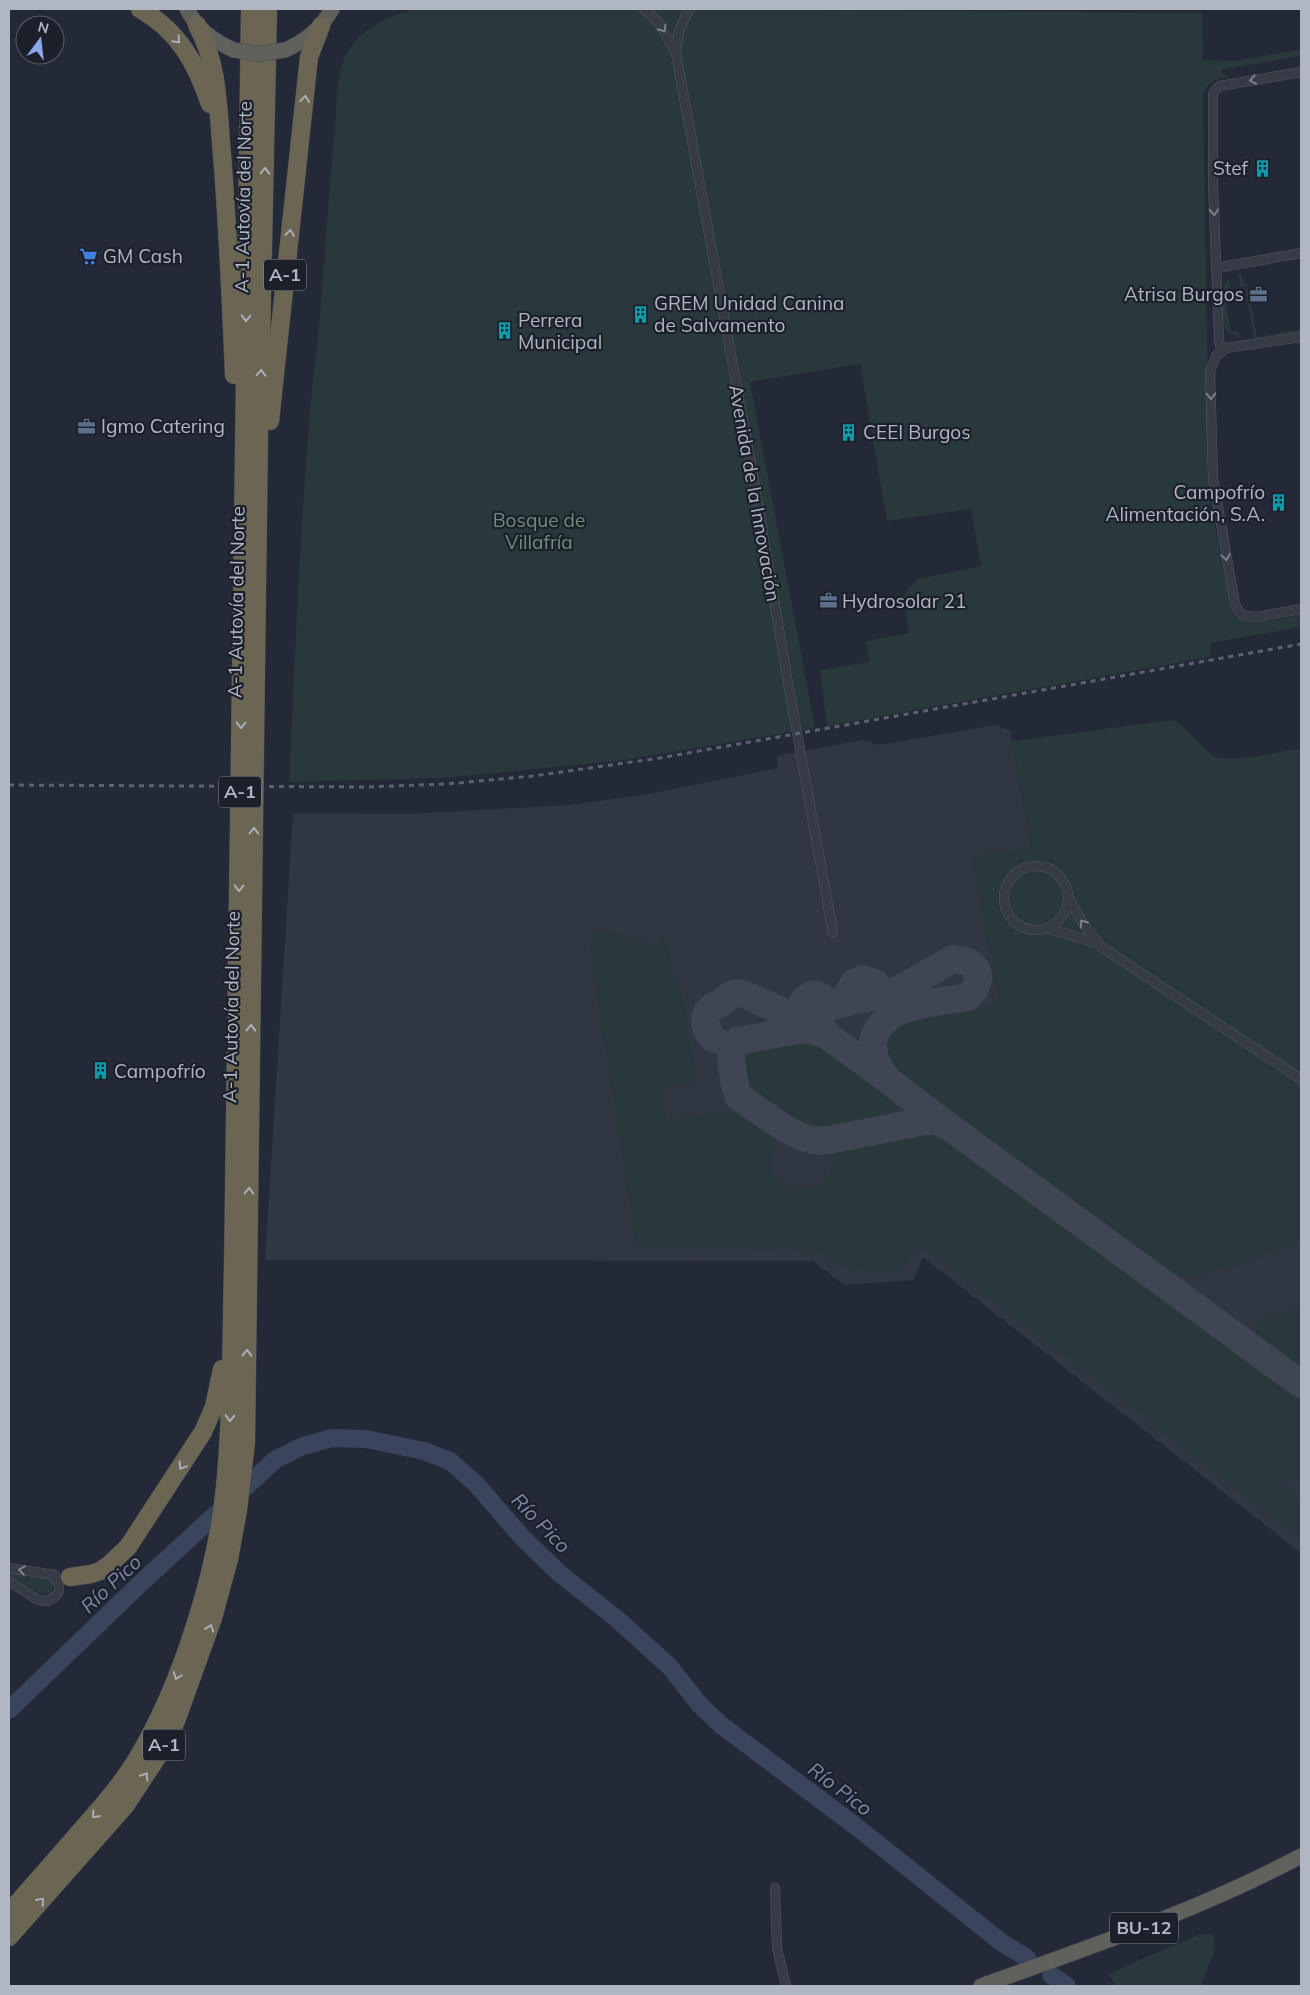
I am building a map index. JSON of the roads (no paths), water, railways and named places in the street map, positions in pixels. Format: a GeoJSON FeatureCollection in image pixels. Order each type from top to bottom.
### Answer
{"type":"FeatureCollection","features":[{"type":"Feature","properties":{"kind":"highway"},"geometry":{"type":"LineString","coordinates":[[140,9],[162,25],[190,56],[201,77],[211,109],[225,192],[229,238],[235,423],[235,582],[242,600]]}},
{"type":"Feature","properties":{"kind":"highway","name":"A-1 Autovía del Norte"},"geometry":{"type":"LineString","coordinates":[[9,1913],[111,1797],[152,1733],[179,1670],[204,1594],[219,1528],[225,1490],[230,1414],[235,1132],[250,9]]}},
{"type":"Feature","properties":{"kind":"highway"},"geometry":{"type":"LineString","coordinates":[[189,14],[215,41],[234,50],[259,54],[285,50],[307,38],[321,26],[332,9]]}},
{"type":"Feature","properties":{"kind":"highway","name":"A-1 Autovía del Norte"},"geometry":{"type":"LineString","coordinates":[[9,1937],[125,1806],[160,1753],[189,1688],[214,1618],[229,1559],[238,1510],[246,1442],[258,579],[258,435],[268,11]]}},
{"type":"Feature","properties":{"kind":"highway"},"geometry":{"type":"LineString","coordinates":[[189,14],[206,41],[213,68],[229,238]]}},
{"type":"Feature","properties":{"kind":"highway","name":"A-1"},"geometry":{"type":"LineString","coordinates":[[258,579],[262,548],[265,475],[272,403],[309,57],[321,26]]}},
{"type":"Feature","properties":{"kind":"highway"},"geometry":{"type":"LineString","coordinates":[[70,1577],[100,1571],[128,1547],[174,1480],[210,1419],[218,1393],[223,1360],[227,1173],[235,1132]]}},
{"type":"Feature","properties":{"kind":"highway","name":"BU-12"},"geometry":{"type":"LineString","coordinates":[[981,1986],[1182,1913],[1301,1856]]}},
{"type":"Feature","properties":{"kind":"street","name":"Avenida de la Innovación"},"geometry":{"type":"LineString","coordinates":[[644,9],[658,22],[676,53]]}},
{"type":"Feature","properties":{"kind":"street","name":"Avenida de la Innovación"},"geometry":{"type":"LineString","coordinates":[[689,9],[679,31],[676,53],[753,473],[791,700],[833,932]]}},
{"type":"Feature","properties":{"kind":"street"},"geometry":{"type":"LineString","coordinates":[[1222,350],[1219,340],[1216,268],[1213,94],[1220,86],[1301,72]]}},
{"type":"Feature","properties":{"kind":"street"},"geometry":{"type":"LineString","coordinates":[[1216,268],[1301,253]]}},
{"type":"Feature","properties":{"kind":"street"},"geometry":{"type":"LineString","coordinates":[[1301,337],[1245,344],[1222,350],[1216,356],[1210,371],[1213,478],[1235,604],[1239,612],[1249,617],[1301,609]]}},
{"type":"Feature","properties":{"kind":"street"},"geometry":{"type":"LineString","coordinates":[[1068,898],[1066,912],[1060,920],[1046,928],[1030,930],[1012,920],[1006,910],[1004,900],[1005,889],[1009,880],[1017,872],[1026,867],[1048,868],[1057,873],[1064,881],[1068,898],[1082,922],[1100,946]]}},
{"type":"Feature","properties":{"kind":"street"},"geometry":{"type":"LineString","coordinates":[[1046,928],[1081,938],[1100,946],[1301,1079]]}},
{"type":"Feature","properties":{"kind":"street"},"geometry":{"type":"LineString","coordinates":[[9,1568],[70,1577]]}},
{"type":"Feature","properties":{"kind":"street"},"geometry":{"type":"LineString","coordinates":[[9,1581],[38,1600],[48,1601],[56,1596],[60,1586],[58,1581],[50,1574]]}},
{"type":"Feature","properties":{"kind":"street"},"geometry":{"type":"LineString","coordinates":[[775,1888],[778,1948],[786,1986]]}},
{"type":"Feature","properties":{"kind":"waterway","name":"Río Pico"},"geometry":{"type":"LineString","coordinates":[[9,1710],[143,1581],[275,1460],[303,1446],[332,1438],[366,1439],[424,1451],[450,1461],[476,1484],[521,1536],[559,1573],[617,1619],[670,1667],[699,1704],[721,1725],[858,1828],[1001,1942],[1027,1958]]}},
{"type":"Feature","properties":{"kind":"waterway","name":"Río Pico"},"geometry":{"type":"LineString","coordinates":[[1051,1975],[1067,1986]]}},
{"type":"Feature","properties":{"kind":"railway"},"geometry":{"type":"LineString","coordinates":[[9,785],[367,787],[447,784],[533,776],[660,758],[1301,644]]}},
{"type":"Feature","properties":{"kind":"place","name":"Stef"},"geometry":{"type":"Point","coordinates":[1262,168]}},
{"type":"Feature","properties":{"kind":"place","name":"GM Cash"},"geometry":{"type":"Point","coordinates":[89,256]}},
{"type":"Feature","properties":{"kind":"place","name":"Atrisa Burgos"},"geometry":{"type":"Point","coordinates":[1258,294]}},
{"type":"Feature","properties":{"kind":"place","name":"GREM Unidad Canina de Salvamento"},"geometry":{"type":"Point","coordinates":[640,314]}},
{"type":"Feature","properties":{"kind":"place","name":"Perrera Municipal"},"geometry":{"type":"Point","coordinates":[504,331]}},
{"type":"Feature","properties":{"kind":"place","name":"Igmo Catering"},"geometry":{"type":"Point","coordinates":[87,426]}},
{"type":"Feature","properties":{"kind":"place","name":"CEEI Burgos"},"geometry":{"type":"Point","coordinates":[849,432]}},
{"type":"Feature","properties":{"kind":"place","name":"Campofrío Alimentación, S.A."},"geometry":{"type":"Point","coordinates":[1279,503]}},
{"type":"Feature","properties":{"kind":"place","name":"Hydrosolar 21"},"geometry":{"type":"Point","coordinates":[828,601]}},
{"type":"Feature","properties":{"kind":"place","name":"Campofrío"},"geometry":{"type":"Point","coordinates":[100,1071]}},
{"type":"Feature","properties":{"kind":"park label","name":"Bosque de Villafría"},"geometry":{"type":"Point","coordinates":[539,531]}}]}
